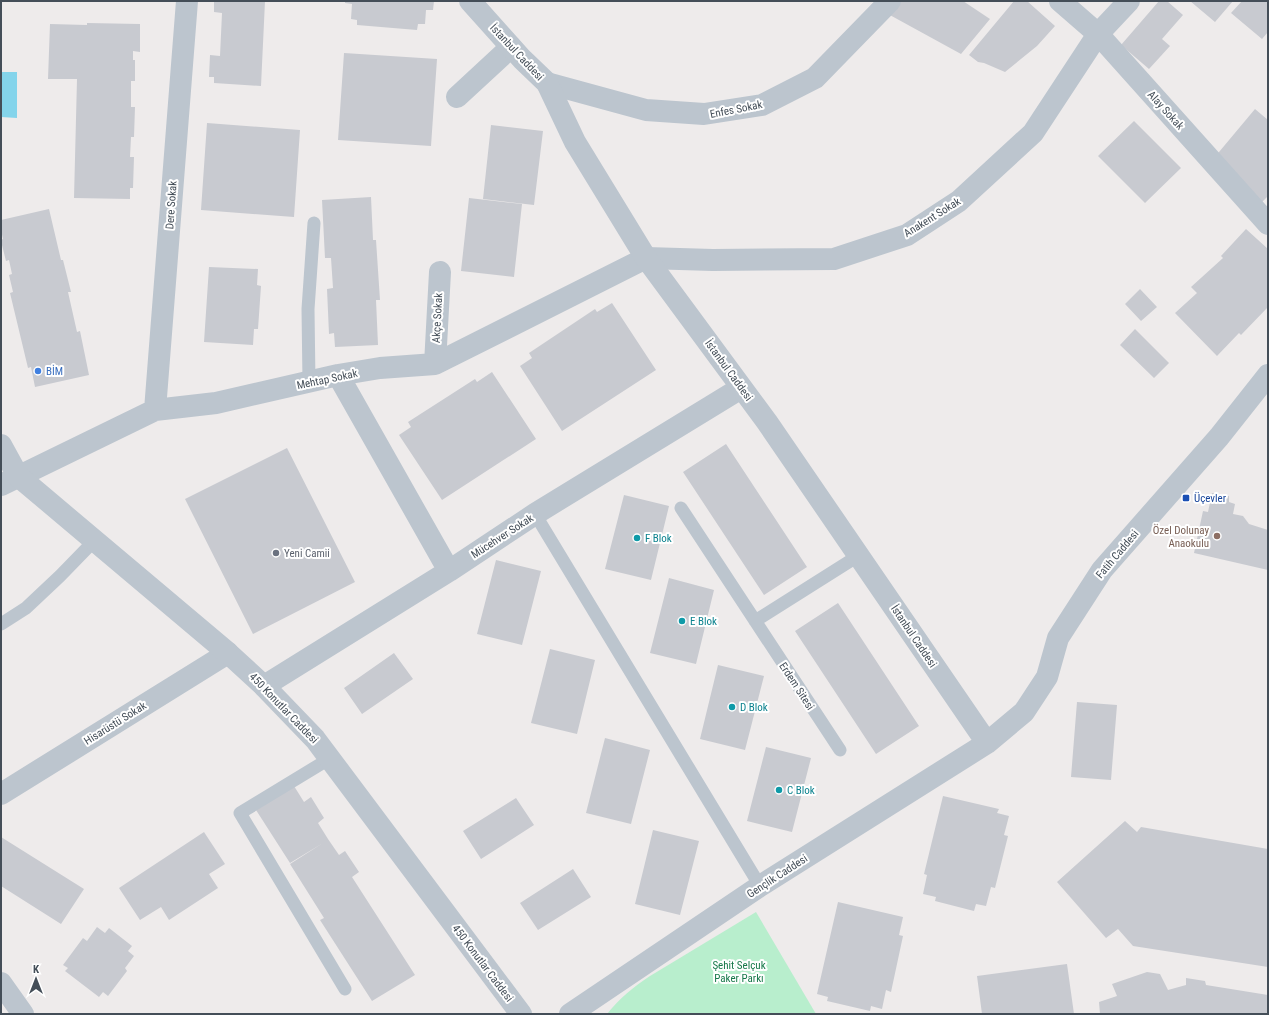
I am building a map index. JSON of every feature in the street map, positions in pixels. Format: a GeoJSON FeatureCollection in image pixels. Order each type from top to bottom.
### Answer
{"type":"FeatureCollection","features":[{"type":"Feature","properties":{"kind":"street","name":"Dere Sokak"},"geometry":{"type":"LineString","coordinates":[[155,410],[187,1]]}},
{"type":"Feature","properties":{"kind":"street","name":"İstanbul Caddesi"},"geometry":{"type":"LineString","coordinates":[[470,1],[511,47],[547,83],[574,142],[646,258],[767,422],[987,743]]}},
{"type":"Feature","properties":{"kind":"street","name":"Enfes Sokak"},"geometry":{"type":"LineString","coordinates":[[547,83],[646,110],[704,114],[762,105],[815,78],[890,1]]}},
{"type":"Feature","properties":{"kind":"street","name":"Alay Sokak"},"geometry":{"type":"LineString","coordinates":[[1060,1],[1098,34],[1268,224]]}},
{"type":"Feature","properties":{"kind":"street","name":"Anakent Sokak"},"geometry":{"type":"LineString","coordinates":[[646,258],[713,260],[834,259],[907,235],[959,201],[1033,133],[1098,34],[1129,1]]}},
{"type":"Feature","properties":{"kind":"street"},"geometry":{"type":"LineString","coordinates":[[457,98],[511,47]]}},
{"type":"Feature","properties":{"kind":"street","name":"Mehtap Sokak"},"geometry":{"type":"LineString","coordinates":[[10,480],[155,410],[216,403],[338,375],[380,368],[435,364],[646,258]]}},
{"type":"Feature","properties":{"kind":"street","name":"Akçe Sokak"},"geometry":{"type":"LineString","coordinates":[[435,364],[440,272]]}},
{"type":"Feature","properties":{"kind":"street"},"geometry":{"type":"LineString","coordinates":[[338,375],[449,570]]}},
{"type":"Feature","properties":{"kind":"street","name":"Fatih Caddesi"},"geometry":{"type":"LineString","coordinates":[[987,743],[1024,712],[1047,677],[1058,638],[1102,570],[1220,437],[1268,375]]}},
{"type":"Feature","properties":{"kind":"street","name":"Mücehver Sokak"},"geometry":{"type":"LineString","coordinates":[[264,686],[535,514],[741,388]]}},
{"type":"Feature","properties":{"kind":"street","name":"450 Konutlar Caddesi"},"geometry":{"type":"LineString","coordinates":[[1,446],[10,480],[95,540],[228,653],[264,686],[315,739],[521,1014]]}},
{"type":"Feature","properties":{"kind":"street","name":"Hisarüstü Sokak"},"geometry":{"type":"LineString","coordinates":[[1,794],[228,653]]}},
{"type":"Feature","properties":{"kind":"street","name":"Gençlik Caddesi"},"geometry":{"type":"LineString","coordinates":[[570,1014],[760,886],[987,743]]}},
{"type":"Feature","properties":{"kind":"street"},"geometry":{"type":"LineString","coordinates":[[4,992],[23,1014]]}},
{"type":"Feature","properties":{"kind":"lane"},"geometry":{"type":"LineString","coordinates":[[308,382],[308,309],[314,223]]}},
{"type":"Feature","properties":{"kind":"lane","name":"Erdem Sitesi"},"geometry":{"type":"LineString","coordinates":[[681,508],[840,750]]}},
{"type":"Feature","properties":{"kind":"lane"},"geometry":{"type":"LineString","coordinates":[[535,514],[760,886]]}},
{"type":"Feature","properties":{"kind":"lane"},"geometry":{"type":"LineString","coordinates":[[1,624],[26,608],[95,540]]}},
{"type":"Feature","properties":{"kind":"lane"},"geometry":{"type":"LineString","coordinates":[[755,621],[858,556]]}},
{"type":"Feature","properties":{"kind":"lane"},"geometry":{"type":"LineString","coordinates":[[330,759],[240,813],[345,989]]}},
{"type":"Feature","properties":{"kind":"green space","name":"Şehit Selçuk Paker Parkı"},"geometry":{"type":"Polygon","coordinates":[[[756,912],[816,1014],[607,1014],[621,998],[644,980],[756,912]]]}},
{"type":"Feature","properties":{"kind":"water"},"geometry":{"type":"Polygon","coordinates":[[[1,72],[17,72],[17,118],[1,117],[1,72]]]}},
{"type":"Feature","properties":{"kind":"building"},"geometry":{"type":"Polygon","coordinates":[[[214,1],[265,1],[261,86],[214,83],[214,77],[209,77],[210,55],[220,56],[222,13],[214,12],[214,1]]]}},
{"type":"Feature","properties":{"kind":"building"},"geometry":{"type":"Polygon","coordinates":[[[345,1],[434,1],[433,10],[426,10],[425,24],[418,24],[417,30],[357,25],[357,20],[351,19],[352,4],[345,3],[345,1]]]}},
{"type":"Feature","properties":{"kind":"building"},"geometry":{"type":"Polygon","coordinates":[[[898,1],[963,1],[990,19],[961,54],[888,14],[898,1]]]}},
{"type":"Feature","properties":{"kind":"building"},"geometry":{"type":"Polygon","coordinates":[[[1014,1],[1027,1],[1055,26],[1037,46],[1005,72],[978,62],[969,55],[1014,1]]]}},
{"type":"Feature","properties":{"kind":"building"},"geometry":{"type":"Polygon","coordinates":[[[1159,1],[1167,1],[1183,15],[1162,39],[1170,46],[1149,69],[1121,45],[1159,1]]]}},
{"type":"Feature","properties":{"kind":"building"},"geometry":{"type":"Polygon","coordinates":[[[1190,1],[1233,1],[1215,22],[1190,1]]]}},
{"type":"Feature","properties":{"kind":"building"},"geometry":{"type":"Polygon","coordinates":[[[1242,1],[1268,1],[1268,32],[1262,39],[1231,13],[1242,1]]]}},
{"type":"Feature","properties":{"kind":"building"},"geometry":{"type":"Polygon","coordinates":[[[87,23],[140,24],[140,52],[133,51],[133,60],[135,60],[135,81],[131,81],[131,107],[135,107],[134,137],[131,137],[130,157],[134,157],[133,188],[130,188],[130,199],[74,198],[77,79],[48,79],[50,24],[87,25],[87,23]]]}},
{"type":"Feature","properties":{"kind":"building"},"geometry":{"type":"Polygon","coordinates":[[[344,53],[437,59],[431,146],[338,140],[344,53]]]}},
{"type":"Feature","properties":{"kind":"building"},"geometry":{"type":"Polygon","coordinates":[[[1255,109],[1268,120],[1268,196],[1261,203],[1214,158],[1255,109]]]}},
{"type":"Feature","properties":{"kind":"building"},"geometry":{"type":"Polygon","coordinates":[[[1134,121],[1181,168],[1145,203],[1098,156],[1134,121]]]}},
{"type":"Feature","properties":{"kind":"building"},"geometry":{"type":"Polygon","coordinates":[[[207,123],[300,130],[294,217],[201,210],[207,123]]]}},
{"type":"Feature","properties":{"kind":"building"},"geometry":{"type":"Polygon","coordinates":[[[491,125],[543,131],[534,205],[483,199],[491,125]]]}},
{"type":"Feature","properties":{"kind":"building"},"geometry":{"type":"Polygon","coordinates":[[[371,197],[373,240],[376,240],[380,300],[376,300],[378,345],[335,347],[334,333],[329,334],[327,289],[333,288],[331,258],[325,258],[322,200],[371,197]]]}},
{"type":"Feature","properties":{"kind":"building"},"geometry":{"type":"Polygon","coordinates":[[[469,198],[522,204],[514,277],[461,271],[469,198]]]}},
{"type":"Feature","properties":{"kind":"building"},"geometry":{"type":"Polygon","coordinates":[[[49,209],[61,260],[63,260],[71,292],[68,292],[77,332],[80,331],[89,375],[35,387],[31,367],[28,368],[10,293],[13,292],[9,275],[12,274],[9,260],[6,261],[1,241],[3,239],[1,220],[49,209]]]}},
{"type":"Feature","properties":{"kind":"building"},"geometry":{"type":"Polygon","coordinates":[[[1246,229],[1268,249],[1268,307],[1241,335],[1239,333],[1217,356],[1175,313],[1197,293],[1191,287],[1223,258],[1221,256],[1246,229]]]}},
{"type":"Feature","properties":{"kind":"building"},"geometry":{"type":"Polygon","coordinates":[[[209,267],[258,269],[257,285],[261,286],[258,329],[254,329],[253,345],[204,342],[209,267]]]}},
{"type":"Feature","properties":{"kind":"building"},"geometry":{"type":"Polygon","coordinates":[[[1140,289],[1157,307],[1141,321],[1125,304],[1140,289]]]}},
{"type":"Feature","properties":{"kind":"building"},"geometry":{"type":"Polygon","coordinates":[[[612,303],[656,370],[562,431],[520,366],[532,358],[529,353],[595,309],[597,312],[612,303]]]}},
{"type":"Feature","properties":{"kind":"building"},"geometry":{"type":"Polygon","coordinates":[[[1135,329],[1169,363],[1154,378],[1120,345],[1135,329]]]}},
{"type":"Feature","properties":{"kind":"building"},"geometry":{"type":"Polygon","coordinates":[[[492,372],[536,439],[442,500],[399,435],[411,427],[408,422],[475,379],[477,382],[492,372]]]}},
{"type":"Feature","properties":{"kind":"building"},"geometry":{"type":"Polygon","coordinates":[[[726,444],[807,567],[764,595],[683,472],[726,444]]]}},
{"type":"Feature","properties":{"kind":"building","name":"Yeni Camii"},"geometry":{"type":"Polygon","coordinates":[[[287,448],[355,582],[253,634],[185,499],[287,448]]]}},
{"type":"Feature","properties":{"kind":"building"},"geometry":{"type":"Polygon","coordinates":[[[1212,493],[1229,496],[1229,502],[1235,504],[1233,514],[1243,516],[1249,524],[1268,530],[1268,570],[1194,553],[1203,511],[1208,512],[1212,493]]]}},
{"type":"Feature","properties":{"kind":"building","name":"F Blok"},"geometry":{"type":"Polygon","coordinates":[[[624,495],[669,506],[651,580],[605,569],[624,495]]]}},
{"type":"Feature","properties":{"kind":"building"},"geometry":{"type":"Polygon","coordinates":[[[496,560],[541,571],[522,645],[477,634],[496,560]]]}},
{"type":"Feature","properties":{"kind":"building","name":"E Blok"},"geometry":{"type":"Polygon","coordinates":[[[669,578],[714,590],[696,664],[650,653],[669,578]]]}},
{"type":"Feature","properties":{"kind":"building"},"geometry":{"type":"Polygon","coordinates":[[[838,603],[919,726],[876,754],[795,631],[838,603]]]}},
{"type":"Feature","properties":{"kind":"building"},"geometry":{"type":"Polygon","coordinates":[[[550,649],[595,660],[577,734],[531,723],[550,649]]]}},
{"type":"Feature","properties":{"kind":"building"},"geometry":{"type":"Polygon","coordinates":[[[394,653],[413,679],[362,714],[344,688],[394,653]]]}},
{"type":"Feature","properties":{"kind":"building","name":"D Blok"},"geometry":{"type":"Polygon","coordinates":[[[718,665],[764,676],[745,750],[700,739],[718,665]]]}},
{"type":"Feature","properties":{"kind":"building"},"geometry":{"type":"Polygon","coordinates":[[[1077,702],[1117,705],[1111,780],[1071,777],[1077,702]]]}},
{"type":"Feature","properties":{"kind":"building"},"geometry":{"type":"Polygon","coordinates":[[[605,738],[650,750],[631,824],[586,813],[605,738]]]}},
{"type":"Feature","properties":{"kind":"building","name":"C Blok"},"geometry":{"type":"Polygon","coordinates":[[[766,747],[811,758],[792,832],[747,821],[766,747]]]}},
{"type":"Feature","properties":{"kind":"building"},"geometry":{"type":"Polygon","coordinates":[[[294,786],[304,802],[311,797],[324,818],[318,823],[339,855],[345,851],[359,872],[352,877],[415,975],[372,1001],[320,920],[324,918],[290,864],[323,843],[290,863],[256,810],[294,786]]]}},
{"type":"Feature","properties":{"kind":"building"},"geometry":{"type":"Polygon","coordinates":[[[943,796],[999,809],[997,813],[1009,816],[1004,835],[1008,836],[995,888],[991,887],[986,906],[976,904],[974,911],[935,901],[936,897],[923,894],[927,875],[924,874],[943,796]]]}},
{"type":"Feature","properties":{"kind":"building"},"geometry":{"type":"Polygon","coordinates":[[[516,798],[534,825],[481,859],[463,831],[516,798]]]}},
{"type":"Feature","properties":{"kind":"building"},"geometry":{"type":"Polygon","coordinates":[[[1125,821],[1137,832],[1141,827],[1268,849],[1268,967],[1133,946],[1118,929],[1106,938],[1057,882],[1125,821]]]}},
{"type":"Feature","properties":{"kind":"building"},"geometry":{"type":"Polygon","coordinates":[[[653,830],[699,841],[680,915],[635,904],[653,830]]]}},
{"type":"Feature","properties":{"kind":"building"},"geometry":{"type":"Polygon","coordinates":[[[204,832],[225,864],[209,874],[218,888],[169,920],[161,907],[140,920],[119,888],[204,832]]]}},
{"type":"Feature","properties":{"kind":"building"},"geometry":{"type":"Polygon","coordinates":[[[1,837],[84,889],[61,924],[1,886],[1,837]]]}},
{"type":"Feature","properties":{"kind":"building"},"geometry":{"type":"Polygon","coordinates":[[[573,869],[591,897],[538,930],[520,903],[573,869]]]}},
{"type":"Feature","properties":{"kind":"building"},"geometry":{"type":"Polygon","coordinates":[[[838,902],[903,917],[899,935],[903,936],[891,992],[886,990],[882,1009],[871,1006],[870,1011],[827,1001],[828,997],[817,994],[838,902]]]}},
{"type":"Feature","properties":{"kind":"building"},"geometry":{"type":"Polygon","coordinates":[[[97,927],[105,933],[109,928],[132,946],[128,951],[134,956],[125,968],[127,971],[108,996],[103,992],[99,997],[65,971],[68,968],[63,965],[83,938],[87,941],[97,927]]]}},
{"type":"Feature","properties":{"kind":"building"},"geometry":{"type":"Polygon","coordinates":[[[1067,964],[1074,1014],[982,1014],[977,976],[1067,964]]]}},
{"type":"Feature","properties":{"kind":"building"},"geometry":{"type":"Polygon","coordinates":[[[1147,972],[1160,974],[1168,990],[1186,985],[1186,978],[1205,981],[1206,985],[1268,995],[1268,1014],[1100,1014],[1099,1002],[1117,996],[1112,984],[1147,972]]]}},
{"type":"Feature","properties":{"kind":"place","name":"BİM"},"geometry":{"type":"Point","coordinates":[38,371]}},
{"type":"Feature","properties":{"kind":"place","name":"Üçevler"},"geometry":{"type":"Point","coordinates":[1186,498]}},
{"type":"Feature","properties":{"kind":"place","name":"Özel Dolunay Anaokulu"},"geometry":{"type":"Point","coordinates":[1217,536]}},
{"type":"Feature","properties":{"kind":"place","name":"F Blok"},"geometry":{"type":"Point","coordinates":[637,538]}},
{"type":"Feature","properties":{"kind":"place","name":"Yeni Camii"},"geometry":{"type":"Point","coordinates":[276,553]}},
{"type":"Feature","properties":{"kind":"place","name":"E Blok"},"geometry":{"type":"Point","coordinates":[682,621]}},
{"type":"Feature","properties":{"kind":"place","name":"D Blok"},"geometry":{"type":"Point","coordinates":[732,707]}},
{"type":"Feature","properties":{"kind":"place","name":"C Blok"},"geometry":{"type":"Point","coordinates":[779,790]}}]}
